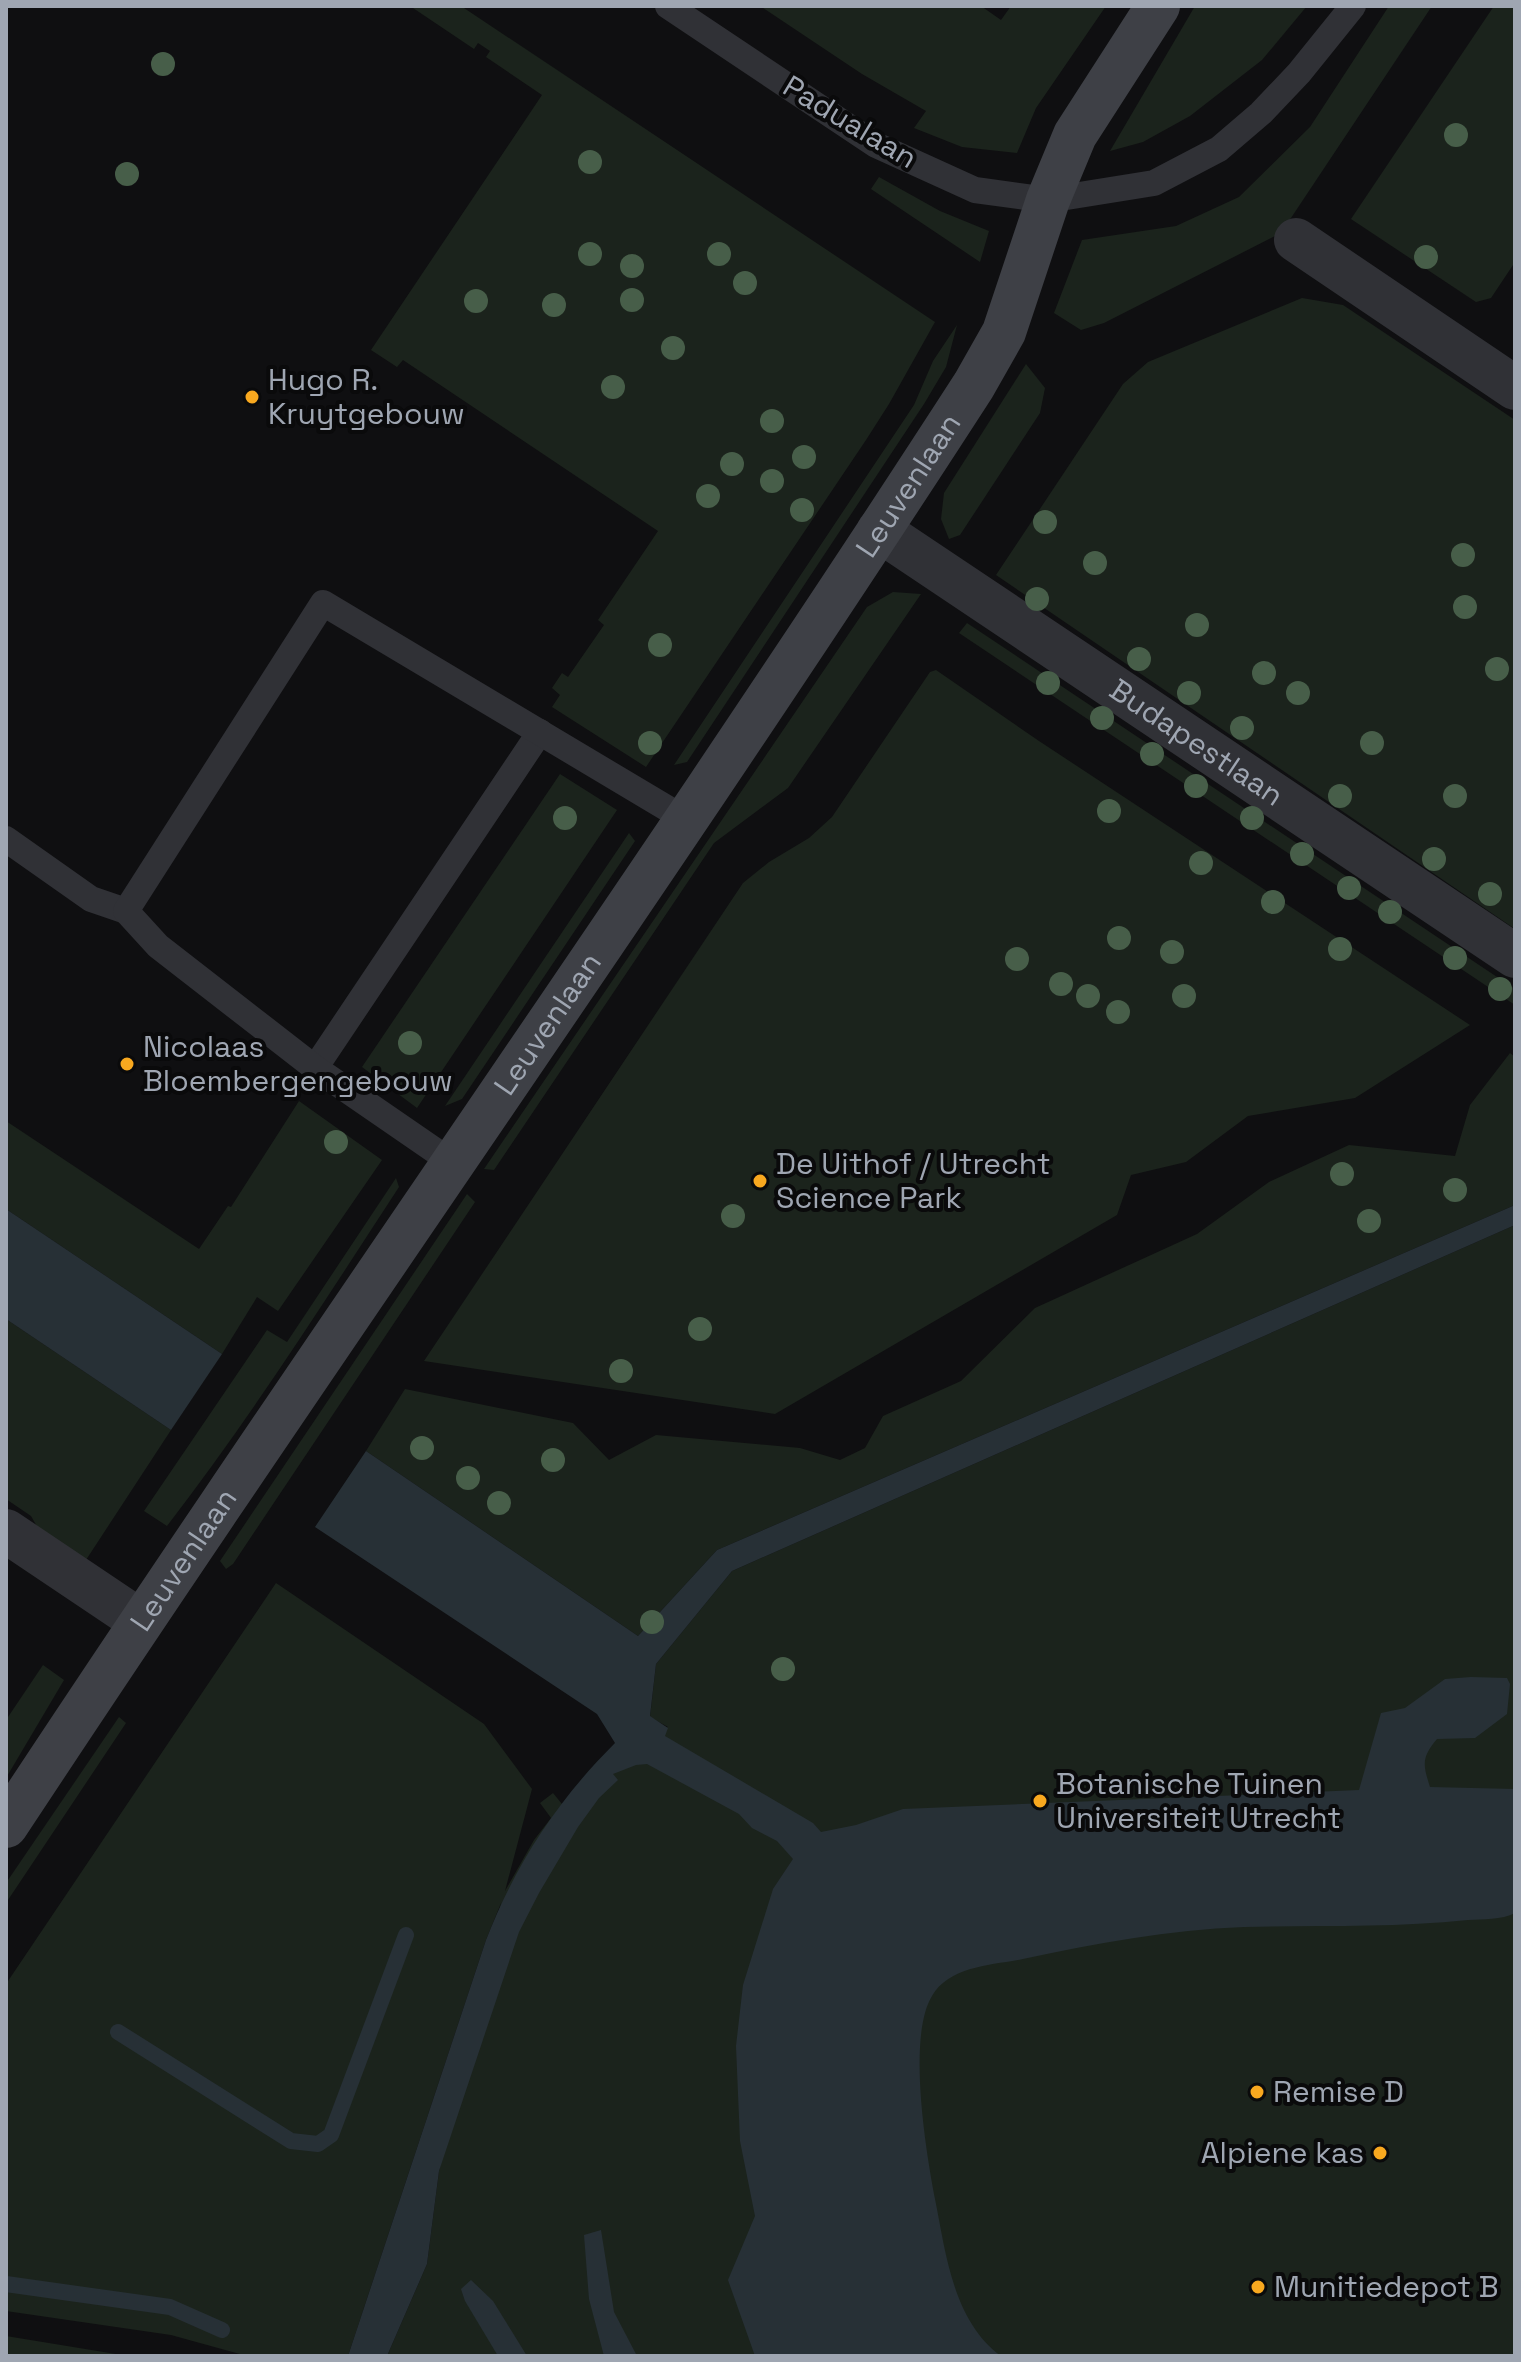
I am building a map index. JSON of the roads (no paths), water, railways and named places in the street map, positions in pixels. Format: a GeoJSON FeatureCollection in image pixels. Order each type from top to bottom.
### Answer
{"type":"FeatureCollection","features":[{"type":"Feature","properties":{"kind":"main road","name":"Leuvenlaan"},"geometry":{"type":"LineString","coordinates":[[6,1826],[140,1621],[453,1163],[974,385],[1004,332],[1048,200],[1075,135],[1158,6]]}},
{"type":"Feature","properties":{"kind":"street"},"geometry":{"type":"LineString","coordinates":[[1296,240],[1515,388]]}},
{"type":"Feature","properties":{"kind":"street","name":"Budapestlaan"},"geometry":{"type":"LineString","coordinates":[[879,530],[1515,956]]}},
{"type":"Feature","properties":{"kind":"street"},"geometry":{"type":"LineString","coordinates":[[6,1531],[140,1621]]}},
{"type":"Feature","properties":{"kind":"lane","name":"Padualaan"},"geometry":{"type":"LineString","coordinates":[[668,6],[876,145],[975,190],[1048,200]]}},
{"type":"Feature","properties":{"kind":"lane"},"geometry":{"type":"LineString","coordinates":[[1048,200],[1154,183],[1219,149],[1271,103],[1353,6]]}},
{"type":"Feature","properties":{"kind":"lane"},"geometry":{"type":"LineString","coordinates":[[126,911],[323,603],[685,819]]}},
{"type":"Feature","properties":{"kind":"lane"},"geometry":{"type":"LineString","coordinates":[[315,1068],[540,732]]}},
{"type":"Feature","properties":{"kind":"lane"},"geometry":{"type":"LineString","coordinates":[[6,839],[91,899],[126,911],[158,946],[315,1068],[453,1163]]}},
{"type":"Feature","properties":{"kind":"waterway"},"geometry":{"type":"LineString","coordinates":[[118,2032],[291,2141],[318,2144],[331,2135],[406,1935]]}},
{"type":"Feature","properties":{"kind":"waterway"},"geometry":{"type":"LineString","coordinates":[[6,2284],[170,2307],[222,2330]]}},
{"type":"Feature","properties":{"kind":"place","name":"Hugo R. Kruytgebouw"},"geometry":{"type":"Point","coordinates":[252,397]}},
{"type":"Feature","properties":{"kind":"place","name":"Nicolaas Bloembergengebouw"},"geometry":{"type":"Point","coordinates":[127,1064]}},
{"type":"Feature","properties":{"kind":"place","name":"De Uithof / Utrecht Science Park"},"geometry":{"type":"Point","coordinates":[760,1181]}},
{"type":"Feature","properties":{"kind":"place","name":"Botanische Tuinen Universiteit Utrecht"},"geometry":{"type":"Point","coordinates":[1040,1801]}},
{"type":"Feature","properties":{"kind":"place","name":"Remise D"},"geometry":{"type":"Point","coordinates":[1257,2092]}},
{"type":"Feature","properties":{"kind":"place","name":"Alpiene kas"},"geometry":{"type":"Point","coordinates":[1380,2153]}},
{"type":"Feature","properties":{"kind":"place","name":"Munitiedepot B"},"geometry":{"type":"Point","coordinates":[1258,2287]}}]}
